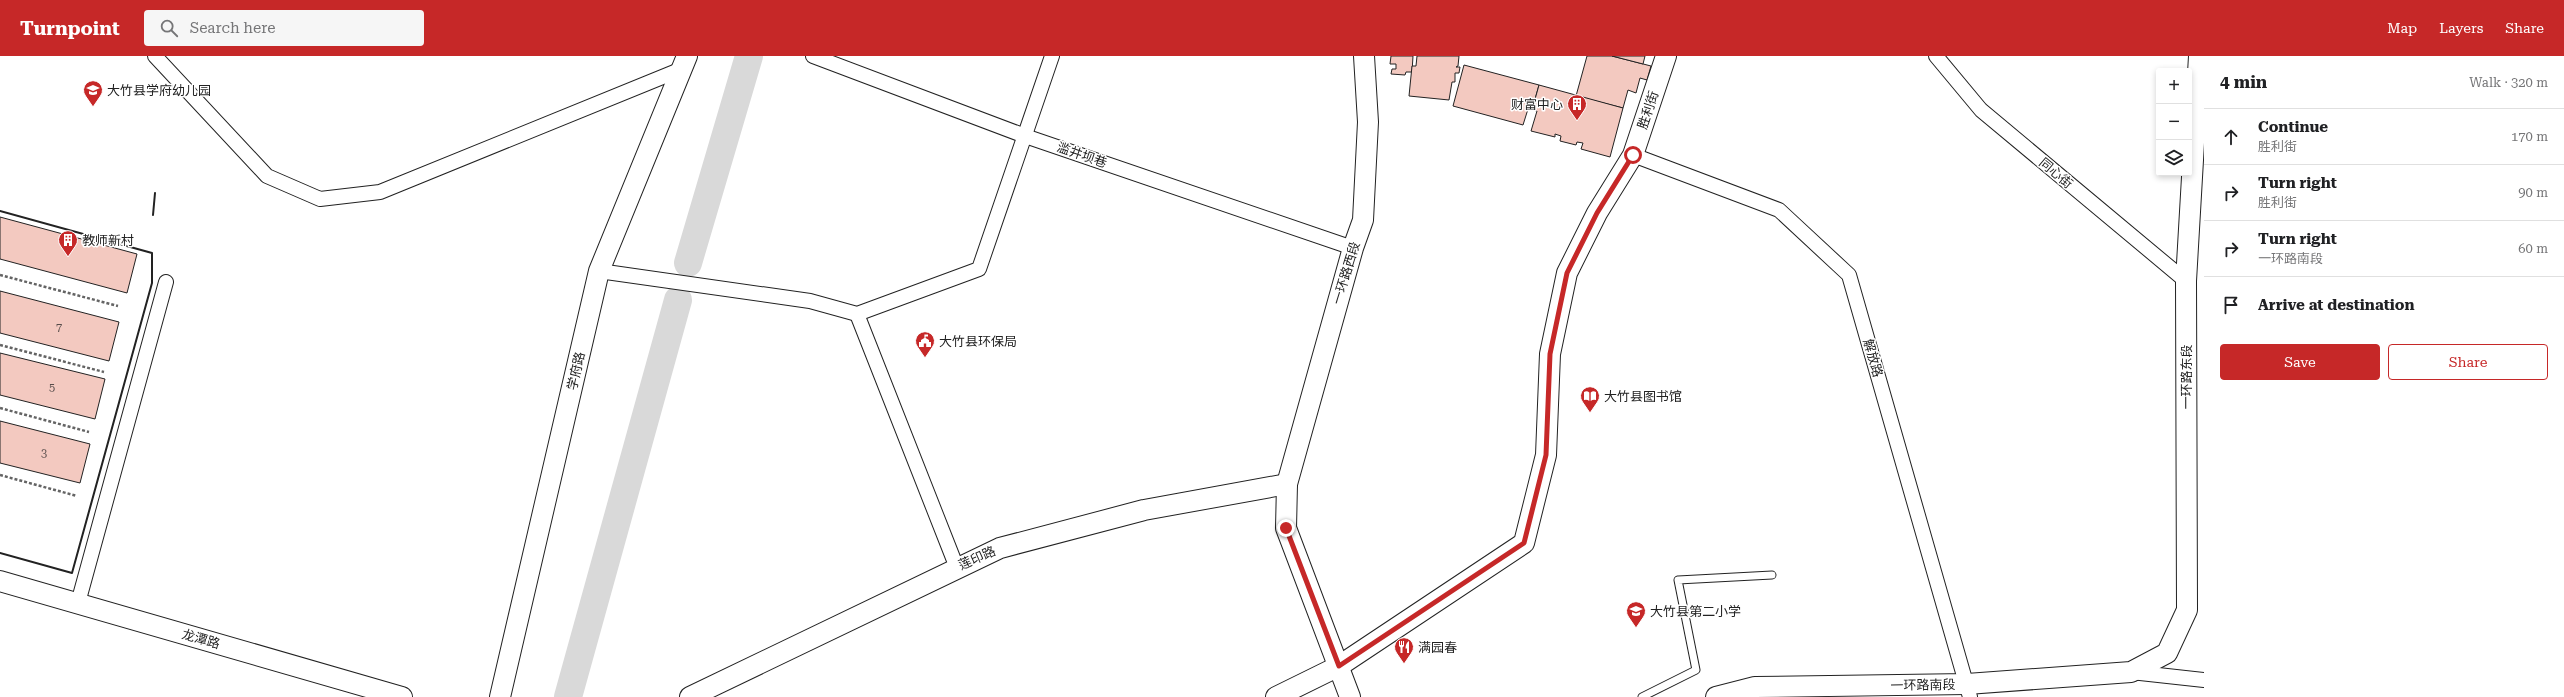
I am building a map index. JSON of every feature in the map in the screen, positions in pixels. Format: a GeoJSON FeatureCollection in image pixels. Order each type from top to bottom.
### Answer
{"type":"FeatureCollection","features":[{"type":"Feature","properties":{"kind":"street"},"geometry":{"type":"LineString","coordinates":[[155,56],[267,176],[320,199],[380,192],[684,62]]}},
{"type":"Feature","properties":{"kind":"street","name":"滥井坝巷"},"geometry":{"type":"LineString","coordinates":[[813,56],[1025,136],[1353,248]]}},
{"type":"Feature","properties":{"kind":"street"},"geometry":{"type":"LineString","coordinates":[[599,271],[810,301],[857,314],[979,269],[1052,56]]}},
{"type":"Feature","properties":{"kind":"street","name":"一环路西段"},"geometry":{"type":"LineString","coordinates":[[1287,484],[1353,248],[1363,220],[1368,122],[1364,56]]}},
{"type":"Feature","properties":{"kind":"street","name":"胜利街"},"geometry":{"type":"LineString","coordinates":[[1276,697],[1339,666],[1524,543],[1546,455],[1550,354],[1567,273],[1597,213],[1633,155],[1666,56]]}},
{"type":"Feature","properties":{"kind":"street","name":"同心街"},"geometry":{"type":"LineString","coordinates":[[1936,56],[1981,110],[2186,281]]}},
{"type":"Feature","properties":{"kind":"street","name":"一环路东段"},"geometry":{"type":"LineString","coordinates":[[2131,672],[2167,653],[2187,610],[2186,281],[2199,56]]}},
{"type":"Feature","properties":{"kind":"street","name":"学府路"},"geometry":{"type":"LineString","coordinates":[[500,697],[599,271],[684,62]]}},
{"type":"Feature","properties":{"kind":"street","name":"解放路"},"geometry":{"type":"LineString","coordinates":[[1633,155],[1780,210],[1849,275],[1969,690]]}},
{"type":"Feature","properties":{"kind":"street"},"geometry":{"type":"LineString","coordinates":[[78,604],[166,282]]}},
{"type":"Feature","properties":{"kind":"street"},"geometry":{"type":"LineString","coordinates":[[857,314],[957,568]]}},
{"type":"Feature","properties":{"kind":"street"},"geometry":{"type":"LineString","coordinates":[[1287,484],[1286,528],[1350,697]]}},
{"type":"Feature","properties":{"kind":"street","name":"莲印路"},"geometry":{"type":"LineString","coordinates":[[690,697],[1000,548],[1144,510],[1287,484]]}},
{"type":"Feature","properties":{"kind":"street","name":"龙潭路"},"geometry":{"type":"LineString","coordinates":[[0,581],[402,697]]}},
{"type":"Feature","properties":{"kind":"street"},"geometry":{"type":"LineString","coordinates":[[2131,672],[2204,680]]}},
{"type":"Feature","properties":{"kind":"street","name":"一环路南段"},"geometry":{"type":"LineString","coordinates":[[1716,697],[1755,687],[1969,690],[2131,672]]}},
{"type":"Feature","properties":{"kind":"lane"},"geometry":{"type":"LineString","coordinates":[[1642,697],[1696,670],[1678,580],[1772,575]]}},
{"type":"Feature","properties":{"kind":"path"},"geometry":{"type":"LineString","coordinates":[[0,275],[118,306]]}},
{"type":"Feature","properties":{"kind":"path"},"geometry":{"type":"LineString","coordinates":[[0,345],[104,372]]}},
{"type":"Feature","properties":{"kind":"path"},"geometry":{"type":"LineString","coordinates":[[0,408],[89,432]]}},
{"type":"Feature","properties":{"kind":"path"},"geometry":{"type":"LineString","coordinates":[[0,475],[77,496]]}},
{"type":"Feature","properties":{"kind":"building"},"geometry":{"type":"Polygon","coordinates":[[[1391,56],[1413,56],[1412,72],[1406,72],[1405,75],[1391,74],[1392,69],[1396,69],[1396,64],[1390,64],[1391,56]]]}},
{"type":"Feature","properties":{"kind":"building"},"geometry":{"type":"Polygon","coordinates":[[[1417,56],[1459,56],[1458,66],[1456,67],[1460,67],[1459,73],[1455,73],[1455,82],[1452,82],[1449,100],[1409,96],[1412,66],[1416,66],[1417,56]]]}},
{"type":"Feature","properties":{"kind":"building","name":"财富中心"},"geometry":{"type":"Polygon","coordinates":[[[1587,56],[1612,56],[1651,66],[1647,80],[1640,78],[1636,93],[1628,90],[1623,108],[1576,96],[1587,56]]]}},
{"type":"Feature","properties":{"kind":"building"},"geometry":{"type":"Polygon","coordinates":[[[1612,56],[1645,56],[1643,64],[1612,56]]]}},
{"type":"Feature","properties":{"kind":"building","name":"财富中心"},"geometry":{"type":"Polygon","coordinates":[[[1464,65],[1539,85],[1532,110],[1528,109],[1523,125],[1453,106],[1464,65]]]}},
{"type":"Feature","properties":{"kind":"building","name":"财富中心"},"geometry":{"type":"Polygon","coordinates":[[[1539,85],[1623,108],[1610,157],[1581,149],[1583,143],[1577,142],[1576,145],[1560,141],[1561,136],[1555,134],[1555,137],[1531,131],[1537,111],[1532,110],[1539,85]]]}},
{"type":"Feature","properties":{"kind":"building","name":"教师新村"},"geometry":{"type":"Polygon","coordinates":[[[0,217],[137,254],[127,293],[0,259],[0,217]]]}},
{"type":"Feature","properties":{"kind":"building"},"geometry":{"type":"Polygon","coordinates":[[[0,291],[119,322],[109,361],[0,333],[0,291]]]}},
{"type":"Feature","properties":{"kind":"building"},"geometry":{"type":"Polygon","coordinates":[[[0,353],[105,379],[95,419],[0,395],[0,353]]]}},
{"type":"Feature","properties":{"kind":"building"},"geometry":{"type":"Polygon","coordinates":[[[0,421],[90,444],[80,483],[0,463],[0,421]]]}},
{"type":"Feature","properties":{"kind":"waterway"},"geometry":{"type":"LineString","coordinates":[[688,263],[749,56]]}},
{"type":"Feature","properties":{"kind":"waterway"},"geometry":{"type":"LineString","coordinates":[[568,697],[678,300]]}},
{"type":"Feature","properties":{"kind":"wall"},"geometry":{"type":"LineString","coordinates":[[153,215],[155,193]]}},
{"type":"Feature","properties":{"kind":"wall"},"geometry":{"type":"LineString","coordinates":[[0,211],[152,253],[152,283],[72,573],[0,553]]}},
{"type":"Feature","properties":{"kind":"place","name":"大竹县学府幼儿园"},"geometry":{"type":"Point","coordinates":[93,107]}},
{"type":"Feature","properties":{"kind":"place","name":"财富中心"},"geometry":{"type":"Point","coordinates":[1577,121]}},
{"type":"Feature","properties":{"kind":"place","name":"教师新村"},"geometry":{"type":"Point","coordinates":[68,257]}},
{"type":"Feature","properties":{"kind":"place","name":"大竹县环保局"},"geometry":{"type":"Point","coordinates":[925,358]}},
{"type":"Feature","properties":{"kind":"place","name":"大竹县图书馆"},"geometry":{"type":"Point","coordinates":[1590,413]}},
{"type":"Feature","properties":{"kind":"place","name":"大竹县第二小学"},"geometry":{"type":"Point","coordinates":[1636,628]}},
{"type":"Feature","properties":{"kind":"place","name":"满园春"},"geometry":{"type":"Point","coordinates":[1404,664]}},
{"type":"Feature","properties":{"kind":"route"},"geometry":{"type":"LineString","coordinates":[[1286,528],[1339,666],[1524,543],[1546,455],[1550,354],[1567,273],[1597,213],[1633,155]]}}]}
